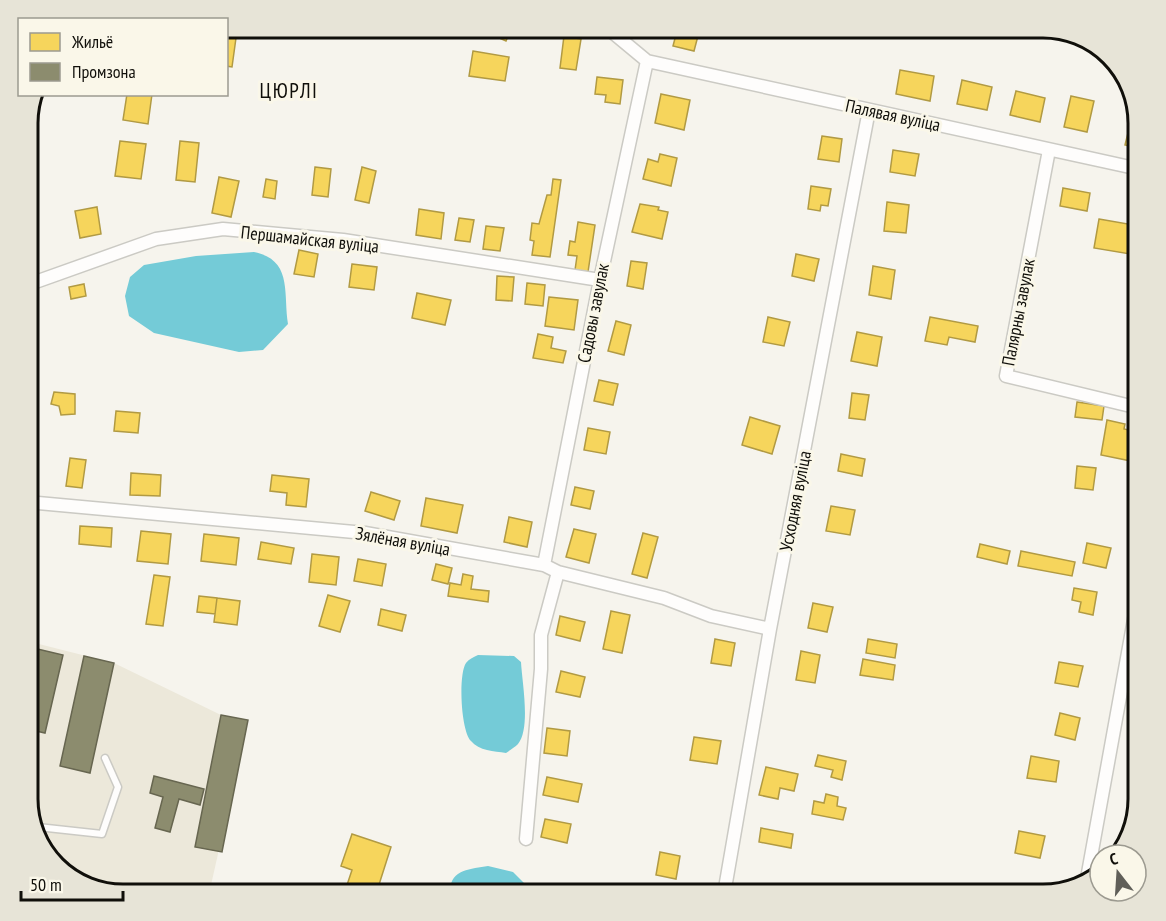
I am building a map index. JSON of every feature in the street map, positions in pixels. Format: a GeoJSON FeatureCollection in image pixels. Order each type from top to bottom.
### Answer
{"type":"FeatureCollection","features":[{"type":"Feature","properties":{"kind":"street"},"geometry":{"type":"LineString","coordinates":[[626,38],[647,61]]}},
{"type":"Feature","properties":{"kind":"street","name":"Палявая вуліца"},"geometry":{"type":"LineString","coordinates":[[647,61],[1128,167]]}},
{"type":"Feature","properties":{"kind":"street","name":"Садовы завулак"},"geometry":{"type":"LineString","coordinates":[[544,565],[600,280],[647,61]]}},
{"type":"Feature","properties":{"kind":"street","name":"Усходняя вуліца"},"geometry":{"type":"LineString","coordinates":[[726,884],[770,629],[869,110]]}},
{"type":"Feature","properties":{"kind":"street","name":"Палярны завулак"},"geometry":{"type":"LineString","coordinates":[[1049,150],[1006,376],[1128,405]]}},
{"type":"Feature","properties":{"kind":"street","name":"Першамайская вуліца"},"geometry":{"type":"LineString","coordinates":[[38,281],[156,239],[223,229],[343,240],[600,280]]}},
{"type":"Feature","properties":{"kind":"street","name":"Зялёная вуліца"},"geometry":{"type":"LineString","coordinates":[[38,503],[365,533],[544,565],[558,573],[664,598],[711,616],[770,629]]}},
{"type":"Feature","properties":{"kind":"street"},"geometry":{"type":"LineString","coordinates":[[526,839],[541,669],[541,634],[558,573]]}},
{"type":"Feature","properties":{"kind":"street"},"geometry":{"type":"LineString","coordinates":[[1089,870],[1128,653]]}},
{"type":"Feature","properties":{"kind":"lane"},"geometry":{"type":"LineString","coordinates":[[43,828],[102,834],[118,787],[105,758]]}},
{"type":"Feature","properties":{"kind":"shaded area"},"geometry":{"type":"Polygon","coordinates":[[[38,644],[114,663],[221,715],[248,720],[211,884],[122,884],[95,879],[66,863],[46,836],[40,821],[38,804],[38,644]]]}},
{"type":"Feature","properties":{"kind":"water"},"geometry":{"type":"Polygon","coordinates":[[[254,252],[275,262],[284,279],[288,324],[263,350],[239,352],[154,333],[129,316],[125,296],[130,277],[144,265],[196,256],[254,252]]]}},
{"type":"Feature","properties":{"kind":"water"},"geometry":{"type":"Polygon","coordinates":[[[478,655],[514,656],[521,662],[525,704],[524,727],[518,744],[506,753],[478,747],[471,741],[465,726],[462,679],[466,663],[478,655]]]}},
{"type":"Feature","properties":{"kind":"water"},"geometry":{"type":"Polygon","coordinates":[[[488,866],[513,872],[525,884],[452,884],[456,875],[467,870],[488,866]]]}},
{"type":"Feature","properties":{"kind":"building: Жильё"},"geometry":{"type":"Polygon","coordinates":[[[228,38],[236,38],[232,67],[228,66],[228,38]]]}},
{"type":"Feature","properties":{"kind":"building: Жильё"},"geometry":{"type":"Polygon","coordinates":[[[564,38],[581,39],[576,70],[560,68],[564,38]]]}},
{"type":"Feature","properties":{"kind":"building: Жильё"},"geometry":{"type":"Polygon","coordinates":[[[675,38],[697,38],[694,51],[673,46],[675,38]]]}},
{"type":"Feature","properties":{"kind":"building: Жильё"},"geometry":{"type":"Polygon","coordinates":[[[473,51],[509,57],[505,81],[469,76],[473,51]]]}},
{"type":"Feature","properties":{"kind":"building: Жильё"},"geometry":{"type":"Polygon","coordinates":[[[900,70],[934,76],[930,101],[896,94],[900,70]]]}},
{"type":"Feature","properties":{"kind":"building: Жильё"},"geometry":{"type":"Polygon","coordinates":[[[597,77],[623,80],[620,104],[605,102],[606,95],[595,94],[597,77]]]}},
{"type":"Feature","properties":{"kind":"building: Жильё"},"geometry":{"type":"Polygon","coordinates":[[[962,80],[992,87],[987,110],[957,104],[962,80]]]}},
{"type":"Feature","properties":{"kind":"building: Жильё"},"geometry":{"type":"Polygon","coordinates":[[[1016,91],[1045,98],[1040,122],[1010,115],[1016,91]]]}},
{"type":"Feature","properties":{"kind":"building: Жильё"},"geometry":{"type":"Polygon","coordinates":[[[661,94],[690,100],[684,130],[655,123],[661,94]]]}},
{"type":"Feature","properties":{"kind":"building: Жильё"},"geometry":{"type":"Polygon","coordinates":[[[127,96],[152,96],[148,124],[123,120],[127,96]]]}},
{"type":"Feature","properties":{"kind":"building: Жильё"},"geometry":{"type":"Polygon","coordinates":[[[1071,96],[1094,101],[1087,132],[1064,127],[1071,96]]]}},
{"type":"Feature","properties":{"kind":"building: Жильё"},"geometry":{"type":"Polygon","coordinates":[[[822,136],[842,139],[839,162],[818,159],[822,136]]]}},
{"type":"Feature","properties":{"kind":"building: Жильё"},"geometry":{"type":"Polygon","coordinates":[[[120,141],[146,144],[141,179],[115,176],[120,141]]]}},
{"type":"Feature","properties":{"kind":"building: Жильё"},"geometry":{"type":"Polygon","coordinates":[[[180,141],[199,143],[195,182],[176,180],[180,141]]]}},
{"type":"Feature","properties":{"kind":"building: Жильё"},"geometry":{"type":"Polygon","coordinates":[[[893,150],[919,154],[915,176],[890,172],[893,150]]]}},
{"type":"Feature","properties":{"kind":"building: Жильё"},"geometry":{"type":"Polygon","coordinates":[[[660,154],[677,158],[671,186],[643,179],[648,159],[658,162],[660,154]]]}},
{"type":"Feature","properties":{"kind":"building: Жильё"},"geometry":{"type":"Polygon","coordinates":[[[315,167],[331,169],[328,197],[312,195],[315,167]]]}},
{"type":"Feature","properties":{"kind":"building: Жильё"},"geometry":{"type":"Polygon","coordinates":[[[362,167],[376,171],[369,203],[355,200],[362,167]]]}},
{"type":"Feature","properties":{"kind":"building: Жильё"},"geometry":{"type":"Polygon","coordinates":[[[219,177],[239,181],[231,217],[212,213],[219,177]]]}},
{"type":"Feature","properties":{"kind":"building: Жильё"},"geometry":{"type":"Polygon","coordinates":[[[266,179],[277,181],[275,199],[263,197],[266,179]]]}},
{"type":"Feature","properties":{"kind":"building: Жильё"},"geometry":{"type":"Polygon","coordinates":[[[553,179],[561,180],[550,257],[532,255],[534,241],[530,240],[532,223],[539,224],[547,195],[551,195],[553,179]]]}},
{"type":"Feature","properties":{"kind":"building: Жильё"},"geometry":{"type":"Polygon","coordinates":[[[811,186],[831,189],[828,206],[821,205],[820,211],[808,209],[811,186]]]}},
{"type":"Feature","properties":{"kind":"building: Жильё"},"geometry":{"type":"Polygon","coordinates":[[[1063,188],[1090,193],[1087,211],[1060,206],[1063,188]]]}},
{"type":"Feature","properties":{"kind":"building: Жильё"},"geometry":{"type":"Polygon","coordinates":[[[887,202],[909,205],[906,233],[884,231],[887,202]]]}},
{"type":"Feature","properties":{"kind":"building: Жильё"},"geometry":{"type":"Polygon","coordinates":[[[640,204],[659,207],[658,210],[668,212],[662,239],[632,232],[640,204]]]}},
{"type":"Feature","properties":{"kind":"building: Жильё"},"geometry":{"type":"Polygon","coordinates":[[[97,207],[101,234],[80,238],[75,211],[97,207]]]}},
{"type":"Feature","properties":{"kind":"building: Жильё"},"geometry":{"type":"Polygon","coordinates":[[[419,209],[444,213],[441,239],[416,235],[419,209]]]}},
{"type":"Feature","properties":{"kind":"building: Жильё"},"geometry":{"type":"Polygon","coordinates":[[[459,218],[474,220],[470,242],[455,240],[459,218]]]}},
{"type":"Feature","properties":{"kind":"building: Жильё"},"geometry":{"type":"Polygon","coordinates":[[[1099,219],[1128,224],[1128,254],[1094,248],[1099,219]]]}},
{"type":"Feature","properties":{"kind":"building: Жильё"},"geometry":{"type":"Polygon","coordinates":[[[578,222],[595,225],[588,272],[575,270],[577,256],[568,255],[570,241],[575,242],[578,222]]]}},
{"type":"Feature","properties":{"kind":"building: Жильё"},"geometry":{"type":"Polygon","coordinates":[[[486,226],[504,228],[500,251],[483,249],[486,226]]]}},
{"type":"Feature","properties":{"kind":"building: Жильё"},"geometry":{"type":"Polygon","coordinates":[[[299,250],[318,254],[314,277],[294,274],[299,250]]]}},
{"type":"Feature","properties":{"kind":"building: Жильё"},"geometry":{"type":"Polygon","coordinates":[[[796,254],[819,259],[814,281],[792,276],[796,254]]]}},
{"type":"Feature","properties":{"kind":"building: Жильё"},"geometry":{"type":"Polygon","coordinates":[[[631,261],[647,263],[643,289],[627,286],[631,261]]]}},
{"type":"Feature","properties":{"kind":"building: Жильё"},"geometry":{"type":"Polygon","coordinates":[[[352,264],[377,267],[374,290],[349,287],[352,264]]]}},
{"type":"Feature","properties":{"kind":"building: Жильё"},"geometry":{"type":"Polygon","coordinates":[[[873,266],[895,270],[891,299],[869,295],[873,266]]]}},
{"type":"Feature","properties":{"kind":"building: Жильё"},"geometry":{"type":"Polygon","coordinates":[[[497,276],[514,277],[512,301],[496,300],[497,276]]]}},
{"type":"Feature","properties":{"kind":"building: Жильё"},"geometry":{"type":"Polygon","coordinates":[[[527,283],[545,285],[543,306],[525,304],[527,283]]]}},
{"type":"Feature","properties":{"kind":"building: Жильё"},"geometry":{"type":"Polygon","coordinates":[[[84,284],[86,296],[71,299],[69,287],[84,284]]]}},
{"type":"Feature","properties":{"kind":"building: Жильё"},"geometry":{"type":"Polygon","coordinates":[[[417,293],[451,300],[445,325],[412,318],[417,293]]]}},
{"type":"Feature","properties":{"kind":"building: Жильё"},"geometry":{"type":"Polygon","coordinates":[[[549,297],[578,300],[574,330],[545,326],[549,297]]]}},
{"type":"Feature","properties":{"kind":"building: Жильё"},"geometry":{"type":"Polygon","coordinates":[[[768,317],[790,322],[784,346],[763,342],[768,317]]]}},
{"type":"Feature","properties":{"kind":"building: Жильё"},"geometry":{"type":"Polygon","coordinates":[[[930,317],[978,326],[975,342],[949,337],[947,345],[925,341],[930,317]]]}},
{"type":"Feature","properties":{"kind":"building: Жильё"},"geometry":{"type":"Polygon","coordinates":[[[616,321],[631,325],[624,355],[608,351],[616,321]]]}},
{"type":"Feature","properties":{"kind":"building: Жильё"},"geometry":{"type":"Polygon","coordinates":[[[857,332],[882,337],[877,366],[851,361],[857,332]]]}},
{"type":"Feature","properties":{"kind":"building: Жильё"},"geometry":{"type":"Polygon","coordinates":[[[538,334],[553,337],[551,348],[566,351],[563,363],[533,358],[538,334]]]}},
{"type":"Feature","properties":{"kind":"building: Жильё"},"geometry":{"type":"Polygon","coordinates":[[[599,380],[618,384],[613,405],[594,401],[599,380]]]}},
{"type":"Feature","properties":{"kind":"building: Жильё"},"geometry":{"type":"Polygon","coordinates":[[[54,392],[75,394],[75,414],[61,415],[59,406],[51,404],[54,392]]]}},
{"type":"Feature","properties":{"kind":"building: Жильё"},"geometry":{"type":"Polygon","coordinates":[[[852,393],[869,395],[865,420],[849,418],[852,393]]]}},
{"type":"Feature","properties":{"kind":"building: Жильё"},"geometry":{"type":"Polygon","coordinates":[[[1077,402],[1104,406],[1102,420],[1075,417],[1077,402]]]}},
{"type":"Feature","properties":{"kind":"building: Жильё"},"geometry":{"type":"Polygon","coordinates":[[[116,411],[140,413],[138,433],[114,431],[116,411]]]}},
{"type":"Feature","properties":{"kind":"building: Жильё"},"geometry":{"type":"Polygon","coordinates":[[[750,417],[780,426],[772,454],[742,445],[750,417]]]}},
{"type":"Feature","properties":{"kind":"building: Жильё"},"geometry":{"type":"Polygon","coordinates":[[[1107,420],[1125,424],[1124,429],[1128,430],[1128,460],[1101,455],[1107,420]]]}},
{"type":"Feature","properties":{"kind":"building: Жильё"},"geometry":{"type":"Polygon","coordinates":[[[588,428],[610,432],[606,454],[584,450],[588,428]]]}},
{"type":"Feature","properties":{"kind":"building: Жильё"},"geometry":{"type":"Polygon","coordinates":[[[841,454],[865,459],[862,476],[838,471],[841,454]]]}},
{"type":"Feature","properties":{"kind":"building: Жильё"},"geometry":{"type":"Polygon","coordinates":[[[70,458],[86,460],[82,488],[66,486],[70,458]]]}},
{"type":"Feature","properties":{"kind":"building: Жильё"},"geometry":{"type":"Polygon","coordinates":[[[1077,466],[1096,468],[1093,490],[1075,488],[1077,466]]]}},
{"type":"Feature","properties":{"kind":"building: Жильё"},"geometry":{"type":"Polygon","coordinates":[[[131,473],[161,475],[160,496],[130,495],[131,473]]]}},
{"type":"Feature","properties":{"kind":"building: Жильё"},"geometry":{"type":"Polygon","coordinates":[[[272,475],[309,479],[306,507],[286,505],[287,493],[270,491],[272,475]]]}},
{"type":"Feature","properties":{"kind":"building: Жильё"},"geometry":{"type":"Polygon","coordinates":[[[575,487],[594,491],[590,509],[571,505],[575,487]]]}},
{"type":"Feature","properties":{"kind":"building: Жильё"},"geometry":{"type":"Polygon","coordinates":[[[371,492],[400,501],[394,520],[365,511],[371,492]]]}},
{"type":"Feature","properties":{"kind":"building: Жильё"},"geometry":{"type":"Polygon","coordinates":[[[426,498],[463,505],[457,533],[421,526],[426,498]]]}},
{"type":"Feature","properties":{"kind":"building: Жильё"},"geometry":{"type":"Polygon","coordinates":[[[831,506],[855,510],[850,535],[826,531],[831,506]]]}},
{"type":"Feature","properties":{"kind":"building: Жильё"},"geometry":{"type":"Polygon","coordinates":[[[509,517],[532,522],[527,547],[504,542],[509,517]]]}},
{"type":"Feature","properties":{"kind":"building: Жильё"},"geometry":{"type":"Polygon","coordinates":[[[80,526],[112,528],[111,547],[79,544],[80,526]]]}},
{"type":"Feature","properties":{"kind":"building: Жильё"},"geometry":{"type":"Polygon","coordinates":[[[574,529],[596,534],[589,563],[566,557],[574,529]]]}},
{"type":"Feature","properties":{"kind":"building: Жильё"},"geometry":{"type":"Polygon","coordinates":[[[141,531],[171,534],[168,564],[137,561],[141,531]]]}},
{"type":"Feature","properties":{"kind":"building: Жильё"},"geometry":{"type":"Polygon","coordinates":[[[643,533],[658,537],[647,578],[632,574],[643,533]]]}},
{"type":"Feature","properties":{"kind":"building: Жильё"},"geometry":{"type":"Polygon","coordinates":[[[204,534],[239,538],[236,565],[201,561],[204,534]]]}},
{"type":"Feature","properties":{"kind":"building: Жильё"},"geometry":{"type":"Polygon","coordinates":[[[261,542],[294,548],[291,564],[258,559],[261,542]]]}},
{"type":"Feature","properties":{"kind":"building: Жильё"},"geometry":{"type":"Polygon","coordinates":[[[1087,543],[1111,548],[1106,568],[1083,563],[1087,543]]]}},
{"type":"Feature","properties":{"kind":"building: Жильё"},"geometry":{"type":"Polygon","coordinates":[[[980,544],[1010,551],[1007,564],[977,557],[980,544]]]}},
{"type":"Feature","properties":{"kind":"building: Жильё"},"geometry":{"type":"Polygon","coordinates":[[[1021,551],[1075,562],[1072,576],[1018,566],[1021,551]]]}},
{"type":"Feature","properties":{"kind":"building: Жильё"},"geometry":{"type":"Polygon","coordinates":[[[312,554],[339,557],[336,585],[309,582],[312,554]]]}},
{"type":"Feature","properties":{"kind":"building: Жильё"},"geometry":{"type":"Polygon","coordinates":[[[358,559],[386,564],[382,586],[354,581],[358,559]]]}},
{"type":"Feature","properties":{"kind":"building: Жильё"},"geometry":{"type":"Polygon","coordinates":[[[436,564],[452,568],[448,584],[432,580],[436,564]]]}},
{"type":"Feature","properties":{"kind":"building: Жильё"},"geometry":{"type":"Polygon","coordinates":[[[463,574],[473,576],[471,589],[489,591],[488,602],[448,596],[450,583],[461,585],[463,574]]]}},
{"type":"Feature","properties":{"kind":"building: Жильё"},"geometry":{"type":"Polygon","coordinates":[[[154,575],[170,577],[163,626],[146,624],[154,575]]]}},
{"type":"Feature","properties":{"kind":"building: Жильё"},"geometry":{"type":"Polygon","coordinates":[[[1074,588],[1097,592],[1093,615],[1079,612],[1081,602],[1072,600],[1074,588]]]}},
{"type":"Feature","properties":{"kind":"building: Жильё"},"geometry":{"type":"Polygon","coordinates":[[[328,595],[350,601],[340,632],[319,626],[328,595]]]}},
{"type":"Feature","properties":{"kind":"building: Жильё"},"geometry":{"type":"Polygon","coordinates":[[[199,596],[217,598],[215,614],[197,612],[199,596]]]}},
{"type":"Feature","properties":{"kind":"building: Жильё"},"geometry":{"type":"Polygon","coordinates":[[[217,598],[240,601],[237,625],[214,622],[217,598]]]}},
{"type":"Feature","properties":{"kind":"building: Жильё"},"geometry":{"type":"Polygon","coordinates":[[[813,603],[833,607],[827,632],[808,628],[813,603]]]}},
{"type":"Feature","properties":{"kind":"building: Жильё"},"geometry":{"type":"Polygon","coordinates":[[[381,609],[406,615],[402,631],[378,625],[381,609]]]}},
{"type":"Feature","properties":{"kind":"building: Жильё"},"geometry":{"type":"Polygon","coordinates":[[[611,611],[630,615],[622,653],[603,649],[611,611]]]}},
{"type":"Feature","properties":{"kind":"building: Жильё"},"geometry":{"type":"Polygon","coordinates":[[[560,616],[585,622],[580,641],[556,635],[560,616]]]}},
{"type":"Feature","properties":{"kind":"building: Жильё"},"geometry":{"type":"Polygon","coordinates":[[[715,639],[735,643],[731,666],[711,663],[715,639]]]}},
{"type":"Feature","properties":{"kind":"building: Жильё"},"geometry":{"type":"Polygon","coordinates":[[[868,639],[897,644],[895,658],[866,653],[868,639]]]}},
{"type":"Feature","properties":{"kind":"building: Жильё"},"geometry":{"type":"Polygon","coordinates":[[[801,651],[820,655],[815,683],[796,680],[801,651]]]}},
{"type":"Feature","properties":{"kind":"building: Жильё"},"geometry":{"type":"Polygon","coordinates":[[[863,659],[895,665],[893,680],[860,675],[863,659]]]}},
{"type":"Feature","properties":{"kind":"building: Жильё"},"geometry":{"type":"Polygon","coordinates":[[[1059,662],[1083,666],[1078,687],[1055,683],[1059,662]]]}},
{"type":"Feature","properties":{"kind":"building: Жильё"},"geometry":{"type":"Polygon","coordinates":[[[561,671],[585,677],[580,697],[556,692],[561,671]]]}},
{"type":"Feature","properties":{"kind":"building: Жильё"},"geometry":{"type":"Polygon","coordinates":[[[1060,713],[1080,718],[1075,740],[1055,735],[1060,713]]]}},
{"type":"Feature","properties":{"kind":"building: Жильё"},"geometry":{"type":"Polygon","coordinates":[[[547,728],[570,731],[567,756],[544,753],[547,728]]]}},
{"type":"Feature","properties":{"kind":"building: Жильё"},"geometry":{"type":"Polygon","coordinates":[[[694,737],[721,741],[717,764],[690,760],[694,737]]]}},
{"type":"Feature","properties":{"kind":"building: Жильё"},"geometry":{"type":"Polygon","coordinates":[[[818,755],[846,761],[842,780],[831,777],[833,770],[815,766],[818,755]]]}},
{"type":"Feature","properties":{"kind":"building: Жильё"},"geometry":{"type":"Polygon","coordinates":[[[1031,756],[1059,761],[1056,782],[1027,778],[1031,756]]]}},
{"type":"Feature","properties":{"kind":"building: Жильё"},"geometry":{"type":"Polygon","coordinates":[[[766,767],[798,774],[794,791],[780,788],[778,799],[759,795],[766,767]]]}},
{"type":"Feature","properties":{"kind":"building: Жильё"},"geometry":{"type":"Polygon","coordinates":[[[547,777],[582,784],[578,802],[543,795],[547,777]]]}},
{"type":"Feature","properties":{"kind":"building: Жильё"},"geometry":{"type":"Polygon","coordinates":[[[826,794],[838,797],[837,806],[846,808],[843,820],[812,814],[814,801],[824,803],[826,794]]]}},
{"type":"Feature","properties":{"kind":"building: Жильё"},"geometry":{"type":"Polygon","coordinates":[[[545,819],[571,824],[567,843],[541,837],[545,819]]]}},
{"type":"Feature","properties":{"kind":"building: Жильё"},"geometry":{"type":"Polygon","coordinates":[[[761,828],[793,834],[791,848],[759,842],[761,828]]]}},
{"type":"Feature","properties":{"kind":"building: Жильё"},"geometry":{"type":"Polygon","coordinates":[[[1019,831],[1045,836],[1040,858],[1015,853],[1019,831]]]}},
{"type":"Feature","properties":{"kind":"building: Жильё"},"geometry":{"type":"Polygon","coordinates":[[[352,834],[391,847],[379,884],[347,884],[352,870],[341,866],[352,834]]]}},
{"type":"Feature","properties":{"kind":"building: Жильё"},"geometry":{"type":"Polygon","coordinates":[[[660,852],[680,856],[676,879],[656,875],[660,852]]]}},
{"type":"Feature","properties":{"kind":"building: Промзона"},"geometry":{"type":"Polygon","coordinates":[[[38,649],[63,655],[45,733],[38,731],[38,649]]]}},
{"type":"Feature","properties":{"kind":"building: Промзона"},"geometry":{"type":"Polygon","coordinates":[[[84,656],[114,663],[90,773],[60,766],[84,656]]]}},
{"type":"Feature","properties":{"kind":"building: Промзона"},"geometry":{"type":"Polygon","coordinates":[[[221,715],[248,720],[222,852],[195,847],[221,715]]]}},
{"type":"Feature","properties":{"kind":"building: Промзона"},"geometry":{"type":"Polygon","coordinates":[[[154,776],[204,789],[200,805],[179,799],[170,832],[155,828],[163,797],[150,793],[154,776]]]}},
{"type":"Feature","properties":{"kind":"district","name":"ЦЮРЛІ"},"geometry":{"type":"Point","coordinates":[289,90]}}]}
